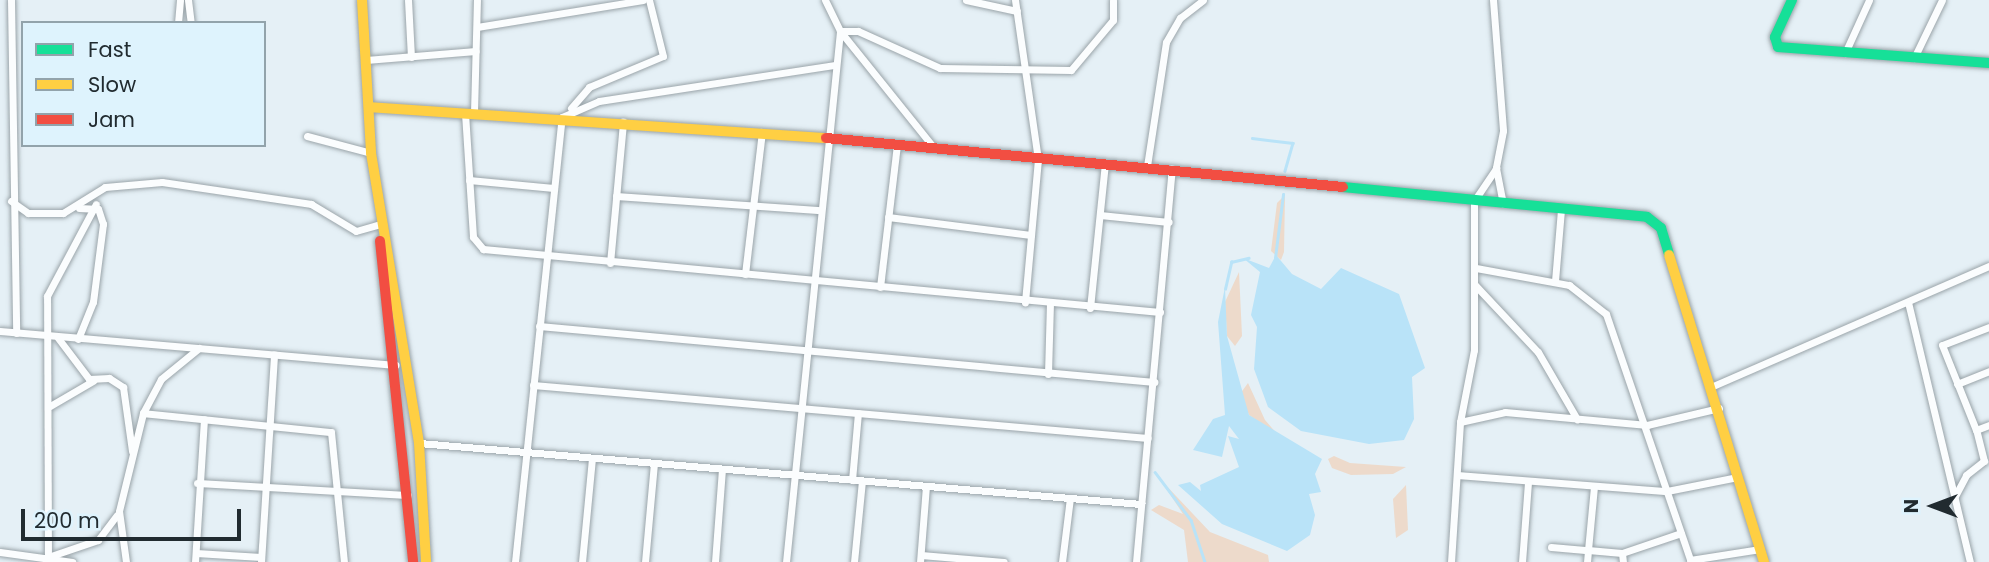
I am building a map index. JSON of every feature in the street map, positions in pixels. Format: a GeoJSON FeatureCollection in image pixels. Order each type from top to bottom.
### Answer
{"type":"FeatureCollection","features":[{"type":"Feature","properties":{"kind":"street"},"geometry":{"type":"LineString","coordinates":[[11,0],[11,201],[16,333]]}},
{"type":"Feature","properties":{"kind":"street"},"geometry":{"type":"LineString","coordinates":[[178,21],[180,0]]}},
{"type":"Feature","properties":{"kind":"street"},"geometry":{"type":"LineString","coordinates":[[188,0],[191,21]]}},
{"type":"Feature","properties":{"kind":"street"},"geometry":{"type":"LineString","coordinates":[[362,0],[371,153],[380,224],[419,443],[426,562]]}},
{"type":"Feature","properties":{"kind":"street"},"geometry":{"type":"LineString","coordinates":[[408,0],[411,57]]}},
{"type":"Feature","properties":{"kind":"street"},"geometry":{"type":"LineString","coordinates":[[477,0],[477,51],[469,113],[469,180],[477,245],[546,257],[1090,308],[1160,312]]}},
{"type":"Feature","properties":{"kind":"street"},"geometry":{"type":"LineString","coordinates":[[477,27],[643,0]]}},
{"type":"Feature","properties":{"kind":"street"},"geometry":{"type":"LineString","coordinates":[[515,562],[562,117],[589,87],[663,56],[649,0]]}},
{"type":"Feature","properties":{"kind":"street"},"geometry":{"type":"LineString","coordinates":[[825,0],[840,31],[935,149]]}},
{"type":"Feature","properties":{"kind":"street"},"geometry":{"type":"LineString","coordinates":[[966,0],[1017,11]]}},
{"type":"Feature","properties":{"kind":"street"},"geometry":{"type":"LineString","coordinates":[[1015,0],[1038,159],[1025,302]]}},
{"type":"Feature","properties":{"kind":"street"},"geometry":{"type":"LineString","coordinates":[[840,31],[858,31],[929,65],[1024,72],[1076,67],[1113,20],[1113,0]]}},
{"type":"Feature","properties":{"kind":"street"},"geometry":{"type":"LineString","coordinates":[[1147,166],[1166,42],[1180,18],[1203,0]]}},
{"type":"Feature","properties":{"kind":"street"},"geometry":{"type":"LineString","coordinates":[[1493,0],[1503,131],[1496,168],[1503,203]]}},
{"type":"Feature","properties":{"kind":"street"},"geometry":{"type":"LineString","coordinates":[[1792,0],[1776,45],[1845,53],[1989,63]]}},
{"type":"Feature","properties":{"kind":"street"},"geometry":{"type":"LineString","coordinates":[[1845,53],[1869,0]]}},
{"type":"Feature","properties":{"kind":"street"},"geometry":{"type":"LineString","coordinates":[[1914,58],[1942,0]]}},
{"type":"Feature","properties":{"kind":"street"},"geometry":{"type":"LineString","coordinates":[[786,562],[810,280],[840,31]]}},
{"type":"Feature","properties":{"kind":"street"},"geometry":{"type":"LineString","coordinates":[[366,61],[477,51]]}},
{"type":"Feature","properties":{"kind":"street"},"geometry":{"type":"LineString","coordinates":[[571,108],[835,65]]}},
{"type":"Feature","properties":{"kind":"street"},"geometry":{"type":"LineString","coordinates":[[13,72],[21,74]]}},
{"type":"Feature","properties":{"kind":"street"},"geometry":{"type":"LineString","coordinates":[[369,107],[562,117],[762,132],[1038,159],[1147,166],[1656,221],[1713,386],[1764,562]]}},
{"type":"Feature","properties":{"kind":"street"},"geometry":{"type":"LineString","coordinates":[[610,262],[623,122]]}},
{"type":"Feature","properties":{"kind":"street"},"geometry":{"type":"LineString","coordinates":[[745,274],[762,132]]}},
{"type":"Feature","properties":{"kind":"street"},"geometry":{"type":"LineString","coordinates":[[307,136],[371,153]]}},
{"type":"Feature","properties":{"kind":"street"},"geometry":{"type":"LineString","coordinates":[[880,287],[897,144]]}},
{"type":"Feature","properties":{"kind":"street"},"geometry":{"type":"LineString","coordinates":[[1090,308],[1105,163]]}},
{"type":"Feature","properties":{"kind":"street"},"geometry":{"type":"LineString","coordinates":[[1451,562],[1460,422],[1474,350],[1474,201],[1496,168]]}},
{"type":"Feature","properties":{"kind":"street"},"geometry":{"type":"LineString","coordinates":[[1136,562],[1172,169]]}},
{"type":"Feature","properties":{"kind":"street"},"geometry":{"type":"LineString","coordinates":[[469,180],[554,188]]}},
{"type":"Feature","properties":{"kind":"street"},"geometry":{"type":"LineString","coordinates":[[74,209],[105,187],[162,182],[311,204],[356,231],[380,224]]}},
{"type":"Feature","properties":{"kind":"street"},"geometry":{"type":"LineString","coordinates":[[78,339],[101,258],[96,194]]}},
{"type":"Feature","properties":{"kind":"street"},"geometry":{"type":"LineString","coordinates":[[616,196],[818,209]]}},
{"type":"Feature","properties":{"kind":"street"},"geometry":{"type":"LineString","coordinates":[[11,201],[28,213],[96,206]]}},
{"type":"Feature","properties":{"kind":"street"},"geometry":{"type":"LineString","coordinates":[[48,560],[50,406],[47,296],[96,206]]}},
{"type":"Feature","properties":{"kind":"street"},"geometry":{"type":"LineString","coordinates":[[1555,281],[1560,210]]}},
{"type":"Feature","properties":{"kind":"street"},"geometry":{"type":"LineString","coordinates":[[1100,215],[1169,222]]}},
{"type":"Feature","properties":{"kind":"street"},"geometry":{"type":"LineString","coordinates":[[888,217],[1031,235]]}},
{"type":"Feature","properties":{"kind":"street"},"geometry":{"type":"LineString","coordinates":[[380,224],[380,277],[396,365],[413,562]]}},
{"type":"Feature","properties":{"kind":"street"},"geometry":{"type":"LineString","coordinates":[[1713,386],[1989,266]]}},
{"type":"Feature","properties":{"kind":"street"},"geometry":{"type":"LineString","coordinates":[[1476,268],[1555,281],[1588,294],[1612,323],[1690,561],[1760,549]]}},
{"type":"Feature","properties":{"kind":"street"},"geometry":{"type":"LineString","coordinates":[[1475,285],[1538,352],[1577,419]]}},
{"type":"Feature","properties":{"kind":"street"},"geometry":{"type":"LineString","coordinates":[[1908,302],[1970,562]]}},
{"type":"Feature","properties":{"kind":"street"},"geometry":{"type":"LineString","coordinates":[[1048,374],[1050,304]]}},
{"type":"Feature","properties":{"kind":"street"},"geometry":{"type":"LineString","coordinates":[[539,326],[1154,382]]}},
{"type":"Feature","properties":{"kind":"street"},"geometry":{"type":"LineString","coordinates":[[1954,498],[1966,475],[1984,461],[1976,430],[1942,345],[1989,327]]}},
{"type":"Feature","properties":{"kind":"street"},"geometry":{"type":"LineString","coordinates":[[0,331],[396,365]]}},
{"type":"Feature","properties":{"kind":"street"},"geometry":{"type":"LineString","coordinates":[[58,338],[93,381]]}},
{"type":"Feature","properties":{"kind":"street"},"geometry":{"type":"LineString","coordinates":[[126,562],[120,511],[143,413],[161,379],[201,348]]}},
{"type":"Feature","properties":{"kind":"street"},"geometry":{"type":"LineString","coordinates":[[196,553],[261,560],[274,354]]}},
{"type":"Feature","properties":{"kind":"street"},"geometry":{"type":"LineString","coordinates":[[1957,384],[1989,372]]}},
{"type":"Feature","properties":{"kind":"street"},"geometry":{"type":"LineString","coordinates":[[50,406],[93,381],[109,378],[124,387],[132,459]]}},
{"type":"Feature","properties":{"kind":"street"},"geometry":{"type":"LineString","coordinates":[[533,385],[1148,438]]}},
{"type":"Feature","properties":{"kind":"street"},"geometry":{"type":"LineString","coordinates":[[1460,422],[1505,412],[1647,425],[1719,408]]}},
{"type":"Feature","properties":{"kind":"street"},"geometry":{"type":"LineString","coordinates":[[143,413],[331,432],[344,562]]}},
{"type":"Feature","properties":{"kind":"street"},"geometry":{"type":"LineString","coordinates":[[852,480],[858,413]]}},
{"type":"Feature","properties":{"kind":"street"},"geometry":{"type":"LineString","coordinates":[[195,562],[197,483],[204,419]]}},
{"type":"Feature","properties":{"kind":"street"},"geometry":{"type":"LineString","coordinates":[[1976,430],[1989,425]]}},
{"type":"Feature","properties":{"kind":"street"},"geometry":{"type":"LineString","coordinates":[[419,443],[1142,504]]}},
{"type":"Feature","properties":{"kind":"street"},"geometry":{"type":"LineString","coordinates":[[583,562],[592,458]]}},
{"type":"Feature","properties":{"kind":"street"},"geometry":{"type":"LineString","coordinates":[[645,562],[654,464]]}},
{"type":"Feature","properties":{"kind":"street"},"geometry":{"type":"LineString","coordinates":[[715,562],[722,469]]}},
{"type":"Feature","properties":{"kind":"street"},"geometry":{"type":"LineString","coordinates":[[1457,475],[1667,491],[1738,477]]}},
{"type":"Feature","properties":{"kind":"street"},"geometry":{"type":"LineString","coordinates":[[853,562],[862,481]]}},
{"type":"Feature","properties":{"kind":"street"},"geometry":{"type":"LineString","coordinates":[[1522,562],[1528,482]]}},
{"type":"Feature","properties":{"kind":"street"},"geometry":{"type":"LineString","coordinates":[[197,483],[337,495],[408,495]]}},
{"type":"Feature","properties":{"kind":"street"},"geometry":{"type":"LineString","coordinates":[[926,486],[921,558],[998,562]]}},
{"type":"Feature","properties":{"kind":"street"},"geometry":{"type":"LineString","coordinates":[[1587,562],[1594,486]]}},
{"type":"Feature","properties":{"kind":"street"},"geometry":{"type":"LineString","coordinates":[[1062,562],[1070,498]]}},
{"type":"Feature","properties":{"kind":"street"},"geometry":{"type":"LineString","coordinates":[[48,560],[98,540],[120,511]]}},
{"type":"Feature","properties":{"kind":"street"},"geometry":{"type":"LineString","coordinates":[[1551,547],[1622,553],[1681,533]]}},
{"type":"Feature","properties":{"kind":"street"},"geometry":{"type":"LineString","coordinates":[[0,552],[72,562]]}},
{"type":"Feature","properties":{"kind":"street"},"geometry":{"type":"LineString","coordinates":[[1622,553],[1623,562]]}},
{"type":"Feature","properties":{"kind":"shaded area"},"geometry":{"type":"Polygon","coordinates":[[[1285,195],[1284,252],[1281,260],[1271,251],[1277,203],[1285,195]]]}},
{"type":"Feature","properties":{"kind":"shaded area"},"geometry":{"type":"Polygon","coordinates":[[[1239,272],[1242,336],[1235,346],[1227,336],[1225,302],[1239,272]]]}},
{"type":"Feature","properties":{"kind":"shaded area"},"geometry":{"type":"Polygon","coordinates":[[[1248,383],[1265,420],[1278,435],[1249,415],[1240,394],[1248,383]]]}},
{"type":"Feature","properties":{"kind":"shaded area"},"geometry":{"type":"Polygon","coordinates":[[[1334,456],[1350,463],[1406,467],[1393,474],[1351,475],[1332,468],[1328,459],[1334,456]]]}},
{"type":"Feature","properties":{"kind":"shaded area"},"geometry":{"type":"Polygon","coordinates":[[[1160,479],[1210,532],[1268,555],[1269,562],[1188,562],[1184,530],[1151,510],[1159,505],[1183,514],[1160,479]]]}},
{"type":"Feature","properties":{"kind":"shaded area"},"geometry":{"type":"Polygon","coordinates":[[[1406,485],[1408,530],[1396,538],[1393,499],[1406,485]]]}},
{"type":"Feature","properties":{"kind":"water"},"geometry":{"type":"Polygon","coordinates":[[[1276,255],[1292,274],[1321,289],[1341,268],[1399,294],[1425,368],[1412,377],[1414,419],[1404,440],[1369,444],[1301,431],[1268,407],[1254,369],[1257,327],[1251,315],[1260,272],[1243,258],[1269,268],[1276,255]]]}},
{"type":"Feature","properties":{"kind":"water"},"geometry":{"type":"Polygon","coordinates":[[[1225,287],[1227,336],[1249,415],[1322,459],[1315,474],[1321,492],[1309,494],[1315,515],[1310,535],[1287,551],[1222,524],[1178,485],[1190,482],[1201,491],[1200,485],[1239,467],[1228,436],[1239,439],[1229,426],[1222,457],[1193,450],[1213,419],[1225,415],[1218,322],[1225,287]]]}},
{"type":"Feature","properties":{"kind":"waterway"},"geometry":{"type":"LineString","coordinates":[[1252,138],[1293,143],[1285,171]]}},
{"type":"Feature","properties":{"kind":"waterway"},"geometry":{"type":"LineString","coordinates":[[1275,258],[1283,195]]}},
{"type":"Feature","properties":{"kind":"waterway"},"geometry":{"type":"LineString","coordinates":[[1225,289],[1231,262],[1249,258]]}},
{"type":"Feature","properties":{"kind":"waterway"},"geometry":{"type":"LineString","coordinates":[[1155,472],[1191,520],[1205,562]]}},
{"type":"Feature","properties":{"kind":"traffic: fast"},"geometry":{"type":"LineString","coordinates":[[1792,0],[1775,37],[1778,47],[1989,63]]}},
{"type":"Feature","properties":{"kind":"traffic: fast"},"geometry":{"type":"LineString","coordinates":[[1343,187],[1647,217],[1661,228],[1669,255]]}},
{"type":"Feature","properties":{"kind":"traffic: slow"},"geometry":{"type":"LineString","coordinates":[[362,0],[371,153],[419,443],[426,562]]}},
{"type":"Feature","properties":{"kind":"traffic: slow"},"geometry":{"type":"LineString","coordinates":[[369,107],[826,138]]}},
{"type":"Feature","properties":{"kind":"traffic: slow"},"geometry":{"type":"LineString","coordinates":[[1669,255],[1764,562]]}},
{"type":"Feature","properties":{"kind":"traffic: jam"},"geometry":{"type":"LineString","coordinates":[[826,138],[1343,187]]}},
{"type":"Feature","properties":{"kind":"traffic: jam"},"geometry":{"type":"LineString","coordinates":[[380,241],[413,562]]}}]}
